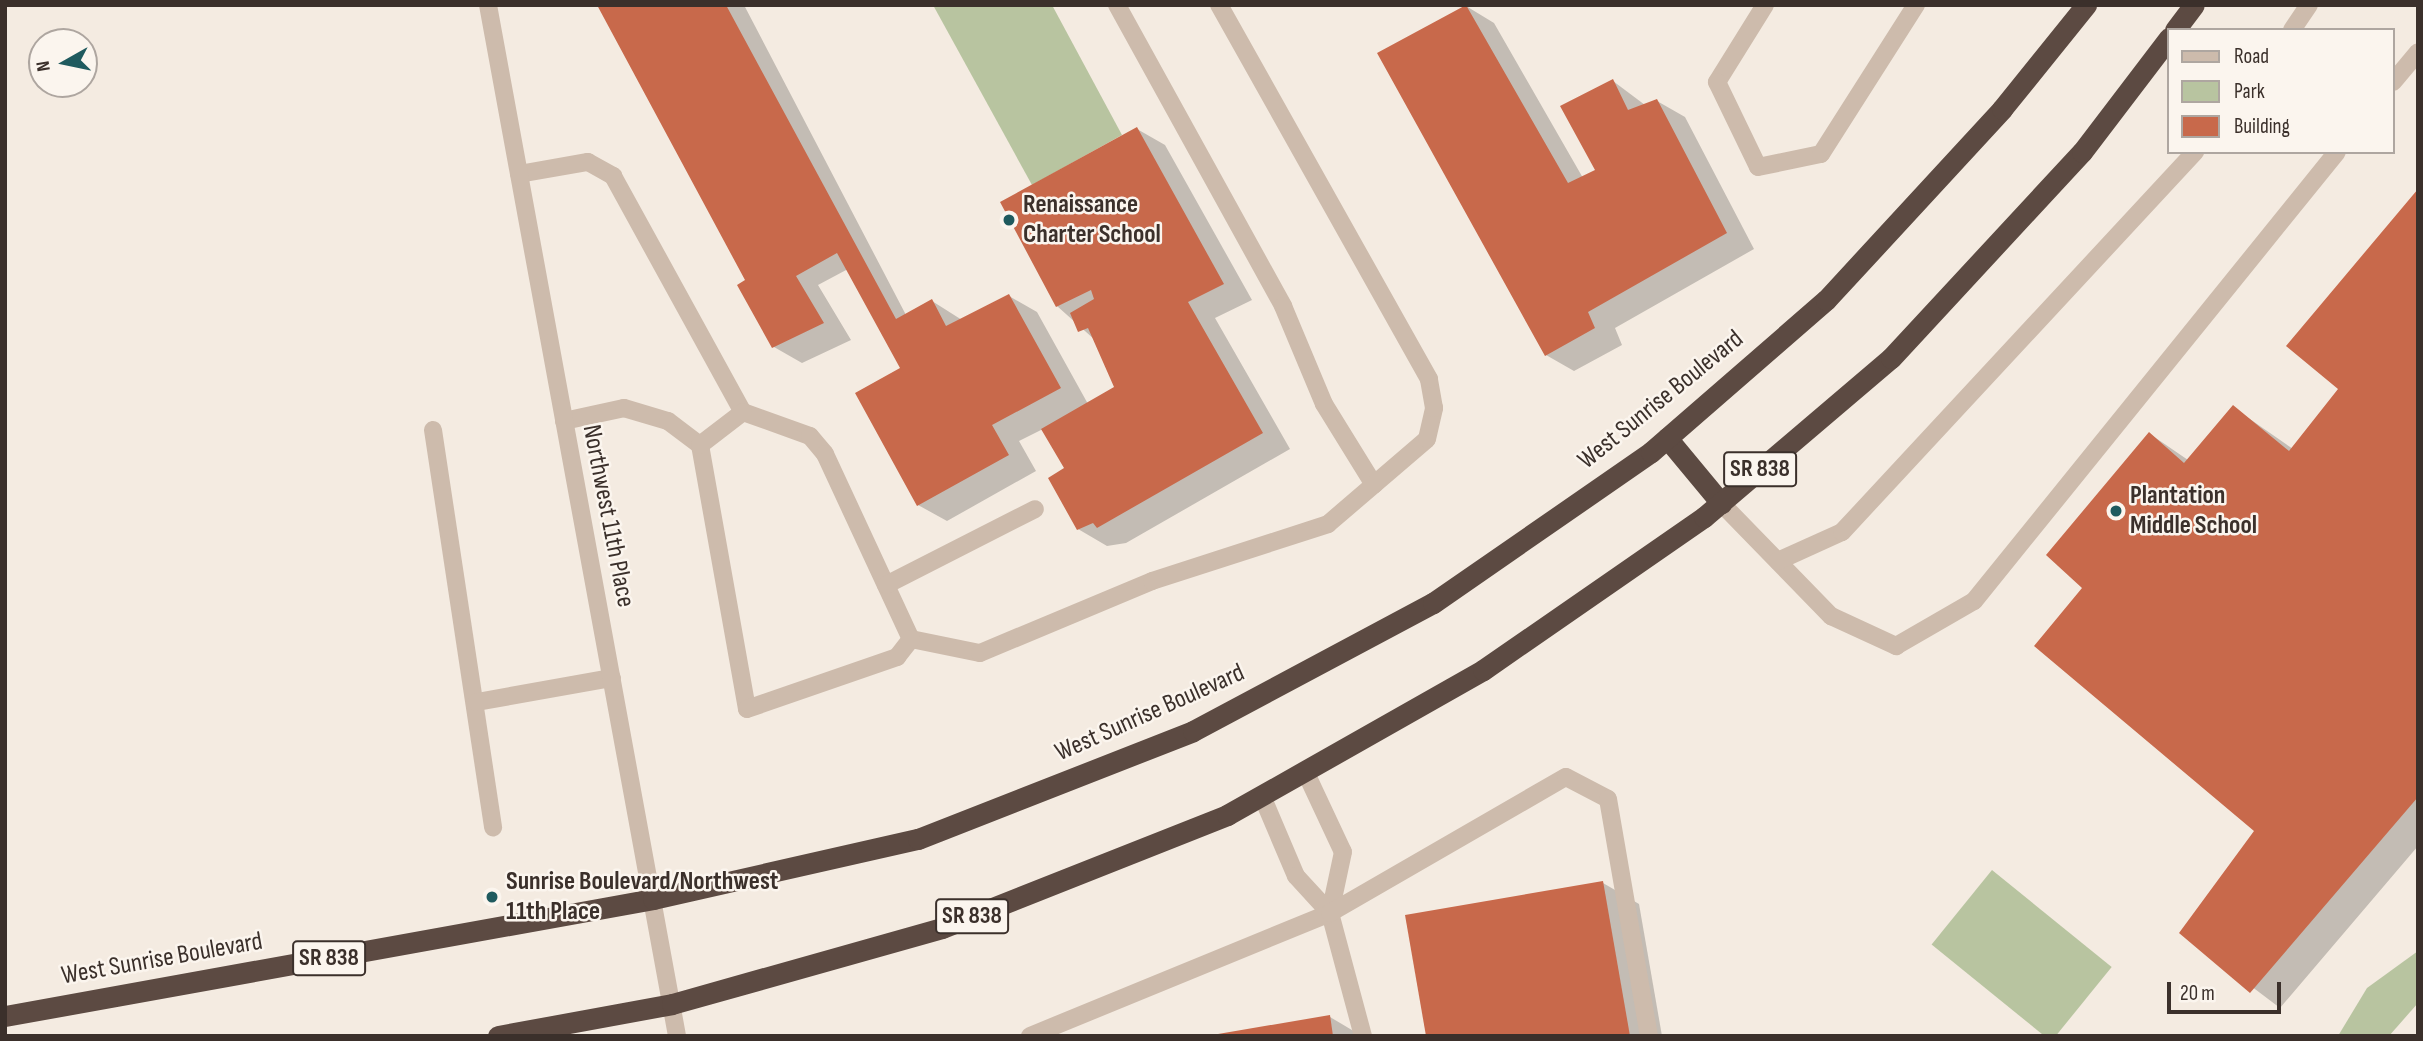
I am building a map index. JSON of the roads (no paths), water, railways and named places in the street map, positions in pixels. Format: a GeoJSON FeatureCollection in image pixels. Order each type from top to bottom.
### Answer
{"type":"FeatureCollection","features":[{"type":"Feature","properties":{"kind":"highway","name":"West Sunrise Boulevard"},"geometry":{"type":"LineString","coordinates":[[5,1016],[653,899],[918,839],[1193,730],[1433,603],[1667,438],[1826,300],[1992,120],[2086,5]]}},
{"type":"Feature","properties":{"kind":"highway"},"geometry":{"type":"LineString","coordinates":[[2177,28],[2194,5]]}},
{"type":"Feature","properties":{"kind":"highway","name":"SR 838"},"geometry":{"type":"LineString","coordinates":[[498,1036],[672,1004],[942,928],[1262,796],[1483,670],[1721,503],[1891,358],[2082,152],[2168,39]]}},
{"type":"Feature","properties":{"kind":"highway"},"geometry":{"type":"LineString","coordinates":[[1667,438],[1721,503]]}},
{"type":"Feature","properties":{"kind":"street","name":"Northwest 11th Place"},"geometry":{"type":"LineString","coordinates":[[488,5],[677,1036]]}},
{"type":"Feature","properties":{"kind":"street"},"geometry":{"type":"LineString","coordinates":[[1117,5],[1283,306],[1324,404],[1374,485]]}},
{"type":"Feature","properties":{"kind":"street"},"geometry":{"type":"LineString","coordinates":[[911,639],[968,652],[1004,647],[1152,581],[1328,524],[1427,439],[1434,408],[1429,379],[1219,5]]}},
{"type":"Feature","properties":{"kind":"street"},"geometry":{"type":"LineString","coordinates":[[1765,5],[1717,82],[1758,167],[1821,154],[1916,5]]}},
{"type":"Feature","properties":{"kind":"street"},"geometry":{"type":"LineString","coordinates":[[2293,28],[2309,5]]}},
{"type":"Feature","properties":{"kind":"street"},"geometry":{"type":"LineString","coordinates":[[2395,80],[2418,52]]}},
{"type":"Feature","properties":{"kind":"street"},"geometry":{"type":"LineString","coordinates":[[1778,561],[1842,532],[2193,154]]}},
{"type":"Feature","properties":{"kind":"street"},"geometry":{"type":"LineString","coordinates":[[1721,503],[1831,616],[1896,646],[1974,601],[2335,154]]}},
{"type":"Feature","properties":{"kind":"street"},"geometry":{"type":"LineString","coordinates":[[519,174],[588,162],[613,176],[743,412],[810,436],[911,639]]}},
{"type":"Feature","properties":{"kind":"street"},"geometry":{"type":"LineString","coordinates":[[564,421],[624,408],[668,421],[700,445],[747,709],[897,657],[911,639]]}},
{"type":"Feature","properties":{"kind":"street"},"geometry":{"type":"LineString","coordinates":[[700,445],[743,412]]}},
{"type":"Feature","properties":{"kind":"street"},"geometry":{"type":"LineString","coordinates":[[433,429],[477,702],[494,827]]}},
{"type":"Feature","properties":{"kind":"street"},"geometry":{"type":"LineString","coordinates":[[886,585],[1035,509]]}},
{"type":"Feature","properties":{"kind":"street"},"geometry":{"type":"LineString","coordinates":[[477,702],[612,678]]}},
{"type":"Feature","properties":{"kind":"street"},"geometry":{"type":"LineString","coordinates":[[1305,771],[1343,852],[1330,913],[1363,1036]]}},
{"type":"Feature","properties":{"kind":"street"},"geometry":{"type":"LineString","coordinates":[[1030,1036],[1079,1028],[1330,913],[1566,777],[1608,799],[1649,1036]]}},
{"type":"Feature","properties":{"kind":"street"},"geometry":{"type":"LineString","coordinates":[[1262,796],[1296,876],[1330,913]]}},
{"type":"Feature","properties":{"kind":"place","name":"Renaissance Charter School"},"geometry":{"type":"Point","coordinates":[1009,220]}},
{"type":"Feature","properties":{"kind":"place","name":"Plantation Middle School"},"geometry":{"type":"Point","coordinates":[2116,511]}},
{"type":"Feature","properties":{"kind":"place","name":"Sunrise Boulevard/Northwest 11th Place"},"geometry":{"type":"Point","coordinates":[492,897]}}]}
